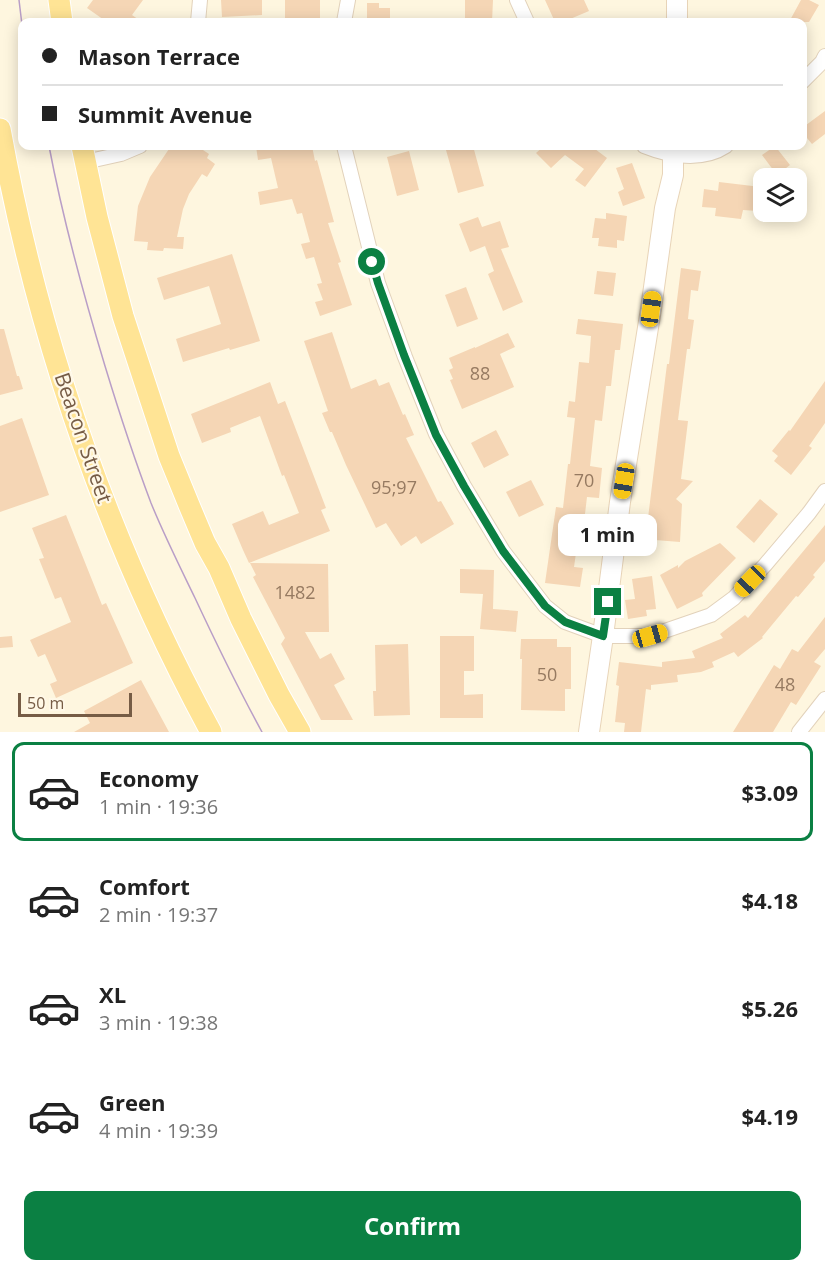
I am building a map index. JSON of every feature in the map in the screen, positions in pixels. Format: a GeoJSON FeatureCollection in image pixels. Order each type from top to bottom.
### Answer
{"type":"FeatureCollection","features":[{"type":"Feature","properties":{"kind":"main road"},"geometry":{"type":"LineString","coordinates":[[59,0],[61,18]]}},
{"type":"Feature","properties":{"kind":"main road","name":"Beacon Street"},"geometry":{"type":"LineString","coordinates":[[0,129],[13,196],[35,284],[81,438],[137,580],[211,732]]}},
{"type":"Feature","properties":{"kind":"main road"},"geometry":{"type":"LineString","coordinates":[[83,154],[123,316],[170,456],[205,543],[219,568],[248,635],[300,732]]}},
{"type":"Feature","properties":{"kind":"street"},"geometry":{"type":"LineString","coordinates":[[198,18],[200,0]]}},
{"type":"Feature","properties":{"kind":"street"},"geometry":{"type":"LineString","coordinates":[[345,18],[348,0]]}},
{"type":"Feature","properties":{"kind":"street"},"geometry":{"type":"LineString","coordinates":[[517,0],[525,18]]}},
{"type":"Feature","properties":{"kind":"street"},"geometry":{"type":"LineString","coordinates":[[676,18],[677,0]]}},
{"type":"Feature","properties":{"kind":"street"},"geometry":{"type":"LineString","coordinates":[[807,77],[825,56]]}},
{"type":"Feature","properties":{"kind":"street"},"geometry":{"type":"LineString","coordinates":[[83,154],[121,154],[130,150]]}},
{"type":"Feature","properties":{"kind":"street"},"geometry":{"type":"LineString","coordinates":[[345,150],[378,283],[436,435],[503,551],[545,606],[565,622],[603,636],[650,636],[711,615],[734,598],[765,565],[825,491]]}},
{"type":"Feature","properties":{"kind":"street"},"geometry":{"type":"LineString","coordinates":[[655,150],[673,150],[699,156],[720,150]]}},
{"type":"Feature","properties":{"kind":"street"},"geometry":{"type":"LineString","coordinates":[[589,732],[620,502],[665,208],[673,175],[673,150]]}},
{"type":"Feature","properties":{"kind":"street"},"geometry":{"type":"LineString","coordinates":[[800,732],[825,699]]}},
{"type":"Feature","properties":{"kind":"building"},"geometry":{"type":"Polygon","coordinates":[[[93,0],[143,0],[132,15],[136,18],[101,18],[87,8],[93,0]]]}},
{"type":"Feature","properties":{"kind":"building"},"geometry":{"type":"Polygon","coordinates":[[[221,0],[262,0],[262,15],[222,17],[221,0]]]}},
{"type":"Feature","properties":{"kind":"building"},"geometry":{"type":"Polygon","coordinates":[[[285,0],[320,0],[320,18],[285,18],[285,0]]]}},
{"type":"Feature","properties":{"kind":"building"},"geometry":{"type":"Polygon","coordinates":[[[465,0],[493,0],[492,18],[465,18],[465,0]]]}},
{"type":"Feature","properties":{"kind":"building"},"geometry":{"type":"Polygon","coordinates":[[[545,0],[584,0],[589,11],[572,18],[553,18],[545,0]]]}},
{"type":"Feature","properties":{"kind":"building"},"geometry":{"type":"Polygon","coordinates":[[[801,0],[809,0],[819,5],[809,22],[807,18],[791,18],[801,0]]]}},
{"type":"Feature","properties":{"kind":"building"},"geometry":{"type":"Polygon","coordinates":[[[367,3],[379,3],[379,8],[390,8],[390,18],[367,18],[367,3]]]}},
{"type":"Feature","properties":{"kind":"building"},"geometry":{"type":"Polygon","coordinates":[[[825,111],[825,134],[812,144],[807,138],[807,124],[825,111]]]}},
{"type":"Feature","properties":{"kind":"building"},"geometry":{"type":"Polygon","coordinates":[[[168,150],[203,150],[209,154],[207,158],[215,164],[207,177],[202,174],[189,194],[183,209],[177,237],[184,237],[183,249],[147,250],[148,242],[134,241],[138,206],[150,177],[168,150]]]}},
{"type":"Feature","properties":{"kind":"building"},"geometry":{"type":"Polygon","coordinates":[[[257,150],[313,150],[334,222],[328,223],[341,262],[338,263],[352,305],[320,316],[315,302],[323,300],[317,284],[322,283],[314,257],[306,259],[301,244],[310,242],[302,213],[297,214],[292,199],[260,205],[258,192],[278,188],[271,158],[258,160],[257,150]]]}},
{"type":"Feature","properties":{"kind":"building"},"geometry":{"type":"Polygon","coordinates":[[[446,150],[474,150],[484,186],[458,193],[446,150]]]}},
{"type":"Feature","properties":{"kind":"building"},"geometry":{"type":"Polygon","coordinates":[[[539,150],[596,150],[607,158],[585,187],[575,180],[584,169],[565,155],[551,168],[536,153],[539,150]]]}},
{"type":"Feature","properties":{"kind":"building"},"geometry":{"type":"Polygon","coordinates":[[[769,150],[778,150],[790,165],[786,168],[772,168],[762,155],[769,150]]]}},
{"type":"Feature","properties":{"kind":"building"},"geometry":{"type":"Polygon","coordinates":[[[409,151],[419,190],[397,196],[387,157],[409,151]]]}},
{"type":"Feature","properties":{"kind":"building"},"geometry":{"type":"Polygon","coordinates":[[[632,163],[645,198],[623,206],[618,192],[624,189],[616,168],[632,163]]]}},
{"type":"Feature","properties":{"kind":"building"},"geometry":{"type":"Polygon","coordinates":[[[719,182],[753,186],[753,211],[743,210],[741,219],[715,216],[716,208],[702,207],[704,189],[718,191],[719,182]]]}},
{"type":"Feature","properties":{"kind":"building"},"geometry":{"type":"Polygon","coordinates":[[[606,213],[627,216],[624,241],[617,240],[617,248],[598,246],[599,238],[592,238],[595,218],[606,219],[606,213]]]}},
{"type":"Feature","properties":{"kind":"building"},"geometry":{"type":"Polygon","coordinates":[[[478,217],[482,227],[500,221],[509,247],[501,249],[523,302],[503,311],[488,274],[494,271],[485,246],[470,252],[459,224],[478,217]]]}},
{"type":"Feature","properties":{"kind":"building"},"geometry":{"type":"Polygon","coordinates":[[[232,254],[260,341],[183,362],[176,339],[221,324],[209,286],[164,300],[157,278],[232,254]]]}},
{"type":"Feature","properties":{"kind":"building"},"geometry":{"type":"Polygon","coordinates":[[[681,268],[701,271],[698,291],[691,290],[688,319],[694,320],[690,349],[687,349],[678,420],[688,421],[681,479],[693,481],[676,499],[682,504],[680,542],[655,540],[655,546],[645,545],[642,540],[643,517],[648,518],[681,268]]]}},
{"type":"Feature","properties":{"kind":"building"},"geometry":{"type":"Polygon","coordinates":[[[597,271],[616,273],[613,296],[594,294],[597,271]]]}},
{"type":"Feature","properties":{"kind":"building"},"geometry":{"type":"Polygon","coordinates":[[[466,287],[478,319],[457,327],[445,295],[466,287]]]}},
{"type":"Feature","properties":{"kind":"building"},"geometry":{"type":"Polygon","coordinates":[[[578,319],[623,324],[620,350],[615,350],[611,386],[606,386],[602,421],[595,420],[590,466],[602,468],[599,498],[587,497],[582,539],[578,539],[574,567],[583,568],[580,587],[545,583],[556,507],[563,508],[568,464],[570,464],[575,418],[567,417],[569,401],[575,402],[579,362],[589,363],[591,336],[576,334],[578,319]]]}},
{"type":"Feature","properties":{"kind":"building"},"geometry":{"type":"Polygon","coordinates":[[[0,329],[4,329],[23,389],[0,395],[0,329]]]}},
{"type":"Feature","properties":{"kind":"building"},"geometry":{"type":"Polygon","coordinates":[[[332,332],[351,389],[376,379],[379,386],[389,382],[414,435],[406,438],[438,502],[441,501],[454,524],[421,544],[416,536],[401,546],[386,523],[376,528],[322,413],[328,411],[304,341],[332,332]]]}},
{"type":"Feature","properties":{"kind":"building"},"geometry":{"type":"Polygon","coordinates":[[[508,333],[515,347],[500,354],[514,387],[462,409],[450,380],[453,379],[449,370],[453,368],[449,358],[508,333]]]}},
{"type":"Feature","properties":{"kind":"building"},"geometry":{"type":"Polygon","coordinates":[[[825,381],[825,423],[809,446],[812,448],[791,475],[774,461],[778,456],[772,451],[790,431],[825,381]]]}},
{"type":"Feature","properties":{"kind":"building"},"geometry":{"type":"Polygon","coordinates":[[[270,382],[278,404],[285,401],[326,508],[321,510],[330,531],[249,563],[232,524],[263,511],[269,525],[299,513],[284,475],[282,476],[260,416],[230,428],[231,432],[202,443],[191,414],[270,382]]]}},
{"type":"Feature","properties":{"kind":"building"},"geometry":{"type":"Polygon","coordinates":[[[22,418],[49,495],[0,512],[0,426],[22,418]]]}},
{"type":"Feature","properties":{"kind":"building"},"geometry":{"type":"Polygon","coordinates":[[[496,430],[509,455],[484,468],[471,443],[496,430]]]}},
{"type":"Feature","properties":{"kind":"building"},"geometry":{"type":"Polygon","coordinates":[[[531,480],[544,505],[519,517],[506,492],[531,480]]]}},
{"type":"Feature","properties":{"kind":"building"},"geometry":{"type":"Polygon","coordinates":[[[760,499],[778,514],[754,543],[736,527],[760,499]]]}},
{"type":"Feature","properties":{"kind":"building"},"geometry":{"type":"Polygon","coordinates":[[[66,515],[102,605],[106,603],[133,663],[56,698],[50,684],[57,681],[45,654],[38,657],[30,640],[71,622],[61,597],[55,599],[39,559],[44,558],[32,528],[66,515]]]}},
{"type":"Feature","properties":{"kind":"building"},"geometry":{"type":"Polygon","coordinates":[[[825,525],[825,561],[813,575],[815,577],[798,597],[796,596],[763,638],[738,657],[734,652],[712,662],[714,667],[701,672],[677,675],[678,682],[651,685],[651,690],[646,689],[641,732],[624,732],[625,723],[615,722],[619,662],[662,667],[662,662],[695,658],[692,651],[723,638],[720,634],[745,615],[748,618],[825,525]]]}},
{"type":"Feature","properties":{"kind":"building"},"geometry":{"type":"Polygon","coordinates":[[[720,543],[736,558],[702,593],[703,596],[677,609],[660,575],[678,565],[678,568],[685,561],[720,543]]]}},
{"type":"Feature","properties":{"kind":"building"},"geometry":{"type":"Polygon","coordinates":[[[250,563],[328,564],[329,632],[305,632],[320,659],[331,653],[345,679],[334,685],[353,720],[321,720],[281,644],[285,638],[253,577],[256,575],[250,563]]]}},
{"type":"Feature","properties":{"kind":"building"},"geometry":{"type":"Polygon","coordinates":[[[460,569],[494,570],[493,609],[518,611],[516,632],[480,629],[483,594],[460,593],[460,569]]]}},
{"type":"Feature","properties":{"kind":"building"},"geometry":{"type":"Polygon","coordinates":[[[652,576],[656,609],[646,610],[647,616],[628,619],[625,600],[635,599],[632,579],[652,576]]]}},
{"type":"Feature","properties":{"kind":"building"},"geometry":{"type":"Polygon","coordinates":[[[825,617],[825,649],[814,662],[821,666],[796,705],[791,702],[773,732],[733,732],[774,665],[780,669],[792,649],[798,652],[825,617]]]}},
{"type":"Feature","properties":{"kind":"building"},"geometry":{"type":"Polygon","coordinates":[[[12,636],[13,647],[0,648],[0,637],[12,636]]]}},
{"type":"Feature","properties":{"kind":"building"},"geometry":{"type":"Polygon","coordinates":[[[440,636],[474,636],[474,671],[464,671],[464,695],[483,694],[483,718],[440,718],[440,636]]]}},
{"type":"Feature","properties":{"kind":"building"},"geometry":{"type":"Polygon","coordinates":[[[521,639],[557,639],[557,647],[571,647],[571,689],[565,689],[565,711],[521,710],[521,639]]]}},
{"type":"Feature","properties":{"kind":"building"},"geometry":{"type":"Polygon","coordinates":[[[408,644],[410,715],[374,716],[375,645],[408,644]]]}},
{"type":"Feature","properties":{"kind":"building"},"geometry":{"type":"Polygon","coordinates":[[[141,680],[169,732],[74,732],[90,723],[84,711],[141,680]]]}},
{"type":"Feature","properties":{"kind":"tram line"},"geometry":{"type":"LineString","coordinates":[[19,0],[21,18]]}},
{"type":"Feature","properties":{"kind":"tram line"},"geometry":{"type":"LineString","coordinates":[[50,150],[67,229],[89,311],[145,486],[178,563],[262,732]]}},
{"type":"Feature","properties":{"kind":"route"},"geometry":{"type":"LineString","coordinates":[[372,262],[404,355],[436,435],[503,551],[545,606],[565,622],[603,636],[608,602]]}}]}
